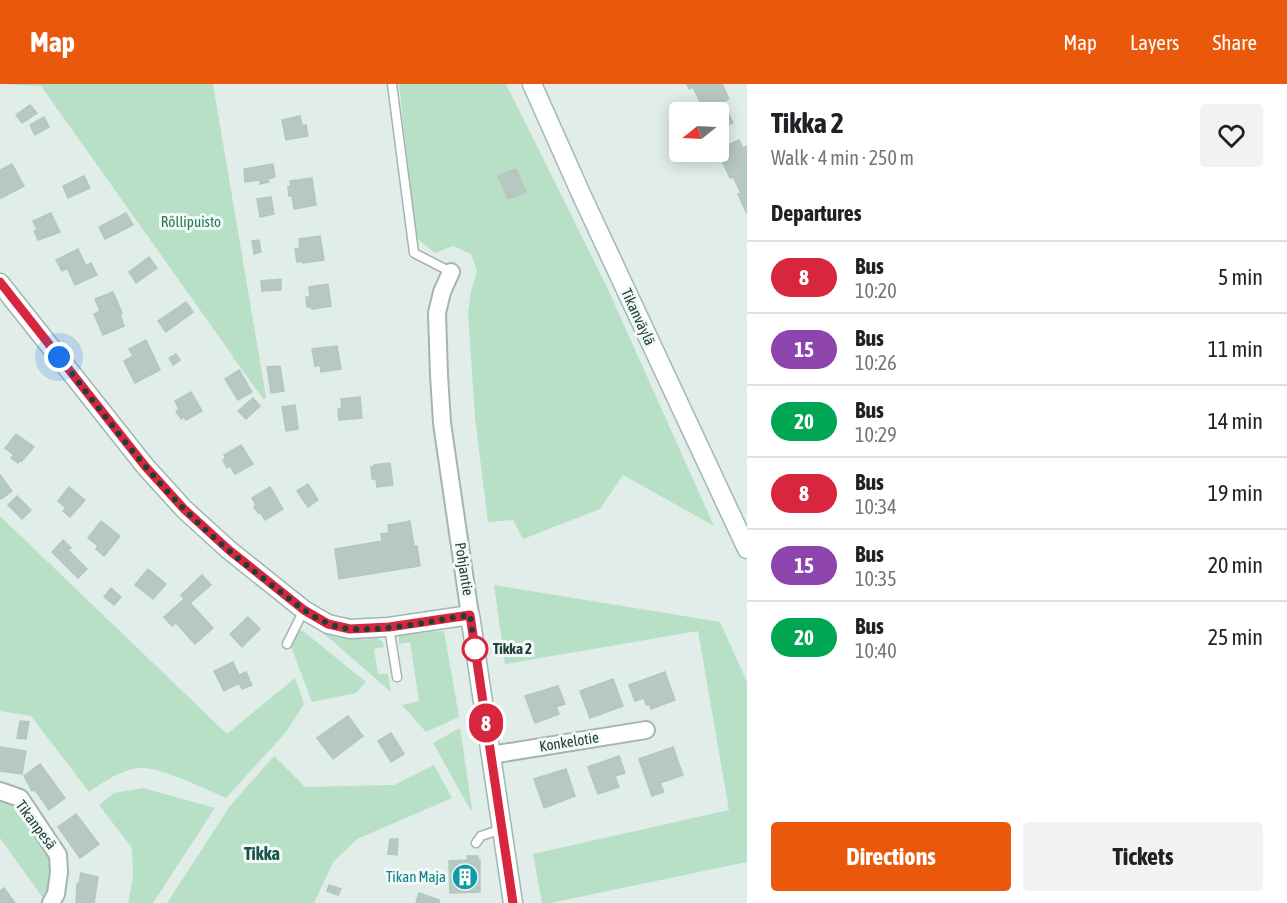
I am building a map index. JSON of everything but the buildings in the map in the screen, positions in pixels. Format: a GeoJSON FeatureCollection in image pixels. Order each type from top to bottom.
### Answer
{"type":"FeatureCollection","features":[{"type":"Feature","properties":{"kind":"street","name":"Tikanväylä"},"geometry":{"type":"LineString","coordinates":[[532,84],[747,549]]}},
{"type":"Feature","properties":{"kind":"street","name":"Pohjantie"},"geometry":{"type":"LineString","coordinates":[[451,272],[436,313],[442,423],[513,903]]}},
{"type":"Feature","properties":{"kind":"street"},"geometry":{"type":"LineString","coordinates":[[0,283],[145,466],[184,509],[229,550],[304,610],[328,624],[361,629],[470,615]]}},
{"type":"Feature","properties":{"kind":"street","name":"Konkelotie"},"geometry":{"type":"LineString","coordinates":[[492,755],[646,730]]}},
{"type":"Feature","properties":{"kind":"street","name":"Tikanpesä"},"geometry":{"type":"LineString","coordinates":[[0,790],[20,798],[58,855],[59,872],[56,894],[51,903]]}},
{"type":"Feature","properties":{"kind":"lane"},"geometry":{"type":"LineString","coordinates":[[392,84],[414,254],[451,272]]}},
{"type":"Feature","properties":{"kind":"lane"},"geometry":{"type":"LineString","coordinates":[[286,644],[304,610]]}},
{"type":"Feature","properties":{"kind":"lane"},"geometry":{"type":"LineString","coordinates":[[389,627],[397,677]]}},
{"type":"Feature","properties":{"kind":"lane"},"geometry":{"type":"LineString","coordinates":[[476,843],[481,836],[503,829]]}},
{"type":"Feature","properties":{"kind":"green space","name":"Röllipuisto"},"geometry":{"type":"Polygon","coordinates":[[[0,84],[213,84],[266,397],[264,400],[41,86],[0,84]]]}},
{"type":"Feature","properties":{"kind":"green space"},"geometry":{"type":"Polygon","coordinates":[[[399,84],[506,84],[606,285],[714,526],[623,475],[600,509],[523,539],[513,520],[488,522],[475,417],[468,313],[477,271],[471,254],[453,246],[435,253],[415,237],[399,84]]]}},
{"type":"Feature","properties":{"kind":"green space"},"geometry":{"type":"Polygon","coordinates":[[[0,516],[227,734],[295,678],[304,704],[286,732],[226,798],[175,776],[145,768],[123,772],[89,792],[31,716],[0,711],[0,516]]]}},
{"type":"Feature","properties":{"kind":"green space"},"geometry":{"type":"Polygon","coordinates":[[[494,585],[720,622],[747,682],[747,862],[542,903],[533,854],[729,810],[698,631],[505,664],[494,585]]]}},
{"type":"Feature","properties":{"kind":"green space"},"geometry":{"type":"Polygon","coordinates":[[[297,630],[303,631],[366,682],[356,693],[312,702],[291,646],[297,630]]]}},
{"type":"Feature","properties":{"kind":"green space"},"geometry":{"type":"Polygon","coordinates":[[[321,631],[349,639],[378,638],[383,642],[384,647],[374,649],[378,674],[388,674],[391,692],[321,631]]]}},
{"type":"Feature","properties":{"kind":"green space"},"geometry":{"type":"Polygon","coordinates":[[[444,631],[459,717],[426,732],[402,705],[419,701],[410,642],[399,644],[399,634],[444,631]]]}},
{"type":"Feature","properties":{"kind":"green space"},"geometry":{"type":"Polygon","coordinates":[[[460,728],[472,808],[471,811],[433,743],[460,728]]]}},
{"type":"Feature","properties":{"kind":"green space"},"geometry":{"type":"Polygon","coordinates":[[[274,756],[305,787],[394,785],[434,765],[452,798],[357,839],[333,862],[314,903],[167,903],[230,806],[274,756]]]}},
{"type":"Feature","properties":{"kind":"green space"},"geometry":{"type":"Polygon","coordinates":[[[143,788],[215,808],[153,903],[128,903],[133,878],[132,848],[99,805],[114,793],[143,788]]]}},
{"type":"Feature","properties":{"kind":"green space"},"geometry":{"type":"Polygon","coordinates":[[[0,800],[14,805],[49,856],[51,870],[49,888],[43,898],[0,838],[0,800]]]}},
{"type":"Feature","properties":{"kind":"bus line","name":"8"},"geometry":{"type":"LineString","coordinates":[[0,282],[145,466],[184,509],[263,579],[304,610],[328,624],[350,629],[389,627],[470,615],[513,903]]}},
{"type":"Feature","properties":{"kind":"place","name":"Tikka 2"},"geometry":{"type":"Point","coordinates":[475,649]}},
{"type":"Feature","properties":{"kind":"place","name":"Tikan Maja"},"geometry":{"type":"Point","coordinates":[465,877]}},
{"type":"Feature","properties":{"kind":"district","name":"Tikka"},"geometry":{"type":"Point","coordinates":[262,854]}},
{"type":"Feature","properties":{"kind":"route"},"geometry":{"type":"LineString","coordinates":[[59,357],[145,466],[184,509],[263,579],[304,610],[328,624],[350,629],[389,627],[470,615],[476,657],[475,649]]}}]}
